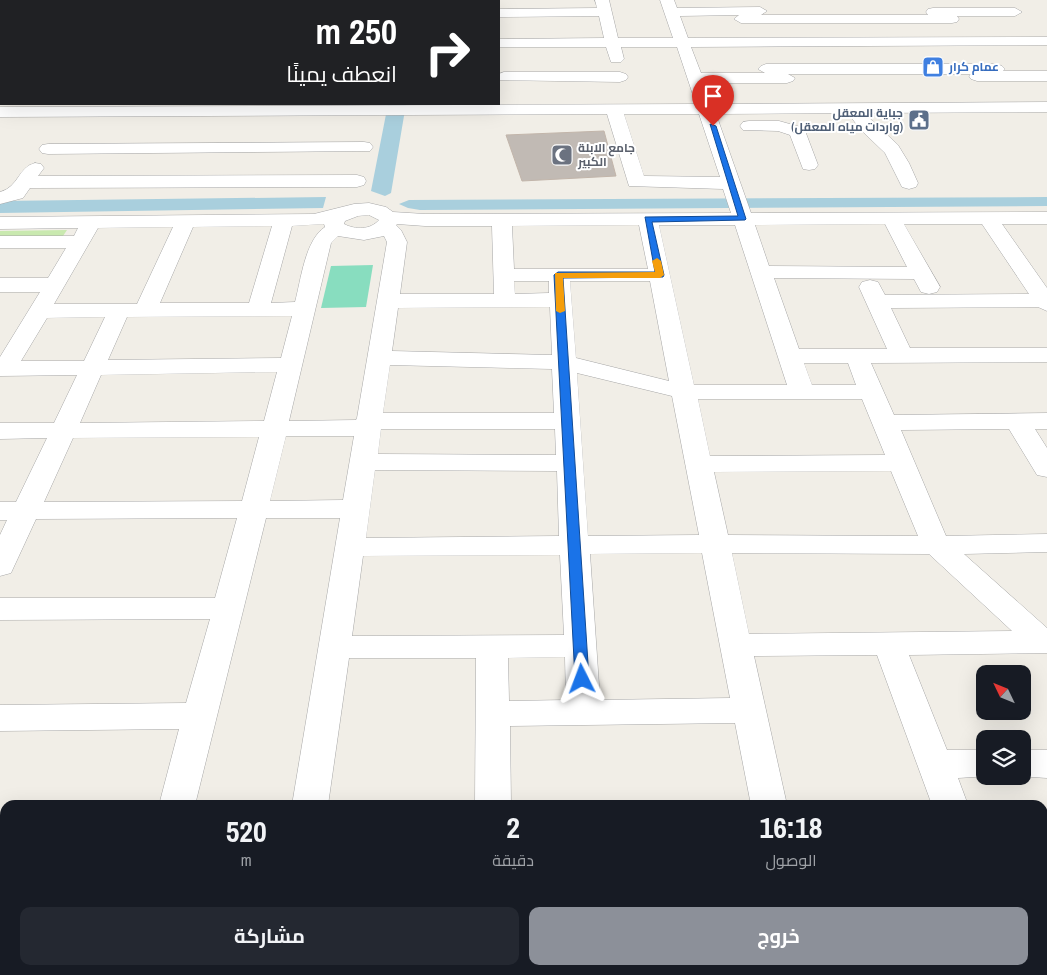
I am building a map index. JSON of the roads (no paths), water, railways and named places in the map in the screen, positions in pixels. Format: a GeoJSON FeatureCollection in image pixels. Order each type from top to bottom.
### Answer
{"type":"FeatureCollection","features":[{"type":"Feature","properties":{"kind":"street"},"geometry":{"type":"LineString","coordinates":[[1003,0],[1047,41]]}},
{"type":"Feature","properties":{"kind":"street"},"geometry":{"type":"LineString","coordinates":[[500,20],[604,6],[620,77],[621,110],[636,182],[731,183]]}},
{"type":"Feature","properties":{"kind":"street"},"geometry":{"type":"LineString","coordinates":[[802,392],[742,219],[710,118],[670,6],[740,16],[778,12],[847,19],[907,12],[949,15],[1015,12]]}},
{"type":"Feature","properties":{"kind":"street"},"geometry":{"type":"LineString","coordinates":[[838,6],[910,108]]}},
{"type":"Feature","properties":{"kind":"street"},"geometry":{"type":"LineString","coordinates":[[500,13],[538,16]]}},
{"type":"Feature","properties":{"kind":"street"},"geometry":{"type":"LineString","coordinates":[[949,15],[1000,72]]}},
{"type":"Feature","properties":{"kind":"street"},"geometry":{"type":"LineString","coordinates":[[538,16],[544,72]]}},
{"type":"Feature","properties":{"kind":"street"},"geometry":{"type":"LineString","coordinates":[[740,16],[768,73]]}},
{"type":"Feature","properties":{"kind":"street"},"geometry":{"type":"LineString","coordinates":[[500,43],[1047,41]]}},
{"type":"Feature","properties":{"kind":"street"},"geometry":{"type":"LineString","coordinates":[[696,78],[768,73],[814,81],[882,69],[1000,72],[1047,76]]}},
{"type":"Feature","properties":{"kind":"street"},"geometry":{"type":"LineString","coordinates":[[504,110],[502,71],[620,77]]}},
{"type":"Feature","properties":{"kind":"street"},"geometry":{"type":"LineString","coordinates":[[959,72],[988,108]]}},
{"type":"Feature","properties":{"kind":"street"},"geometry":{"type":"LineString","coordinates":[[814,81],[832,108]]}},
{"type":"Feature","properties":{"kind":"street"},"geometry":{"type":"LineString","coordinates":[[48,149],[217,124],[298,107],[621,110],[779,126],[798,132],[809,165]]}},
{"type":"Feature","properties":{"kind":"street"},"geometry":{"type":"LineString","coordinates":[[178,800],[321,243],[340,212],[364,147],[373,107]]}},
{"type":"Feature","properties":{"kind":"street"},"geometry":{"type":"LineString","coordinates":[[710,118],[832,108],[1047,107]]}},
{"type":"Feature","properties":{"kind":"street"},"geometry":{"type":"LineString","coordinates":[[0,198],[16,194],[78,108]]}},
{"type":"Feature","properties":{"kind":"street"},"geometry":{"type":"LineString","coordinates":[[0,112],[78,108],[217,124],[364,147]]}},
{"type":"Feature","properties":{"kind":"street"},"geometry":{"type":"LineString","coordinates":[[853,108],[868,129],[888,145],[903,167],[909,183]]}},
{"type":"Feature","properties":{"kind":"street"},"geometry":{"type":"LineString","coordinates":[[145,310],[180,202],[217,124]]}},
{"type":"Feature","properties":{"kind":"street"},"geometry":{"type":"LineString","coordinates":[[25,182],[180,202],[283,221],[340,212]]}},
{"type":"Feature","properties":{"kind":"street"},"geometry":{"type":"LineString","coordinates":[[0,223],[92,222],[180,202],[340,212],[383,219],[425,220],[1047,218]]}},
{"type":"Feature","properties":{"kind":"street"},"geometry":{"type":"LineString","coordinates":[[340,212],[347,233],[364,234],[383,219]]}},
{"type":"Feature","properties":{"kind":"street"},"geometry":{"type":"LineString","coordinates":[[891,218],[937,301]]}},
{"type":"Feature","properties":{"kind":"street"},"geometry":{"type":"LineString","coordinates":[[988,218],[1046,302]]}},
{"type":"Feature","properties":{"kind":"street"},"geometry":{"type":"LineString","coordinates":[[311,800],[397,242],[394,234],[383,219]]}},
{"type":"Feature","properties":{"kind":"street"},"geometry":{"type":"LineString","coordinates":[[648,219],[768,800]]}},
{"type":"Feature","properties":{"kind":"street"},"geometry":{"type":"LineString","coordinates":[[502,220],[505,300]]}},
{"type":"Feature","properties":{"kind":"street"},"geometry":{"type":"LineString","coordinates":[[258,310],[283,221]]}},
{"type":"Feature","properties":{"kind":"street"},"geometry":{"type":"LineString","coordinates":[[2,369],[41,311],[54,285],[92,222]]}},
{"type":"Feature","properties":{"kind":"street"},"geometry":{"type":"LineString","coordinates":[[0,242],[80,242]]}},
{"type":"Feature","properties":{"kind":"street"},"geometry":{"type":"LineString","coordinates":[[760,272],[921,273]]}},
{"type":"Feature","properties":{"kind":"street"},"geometry":{"type":"LineString","coordinates":[[864,272],[902,356]]}},
{"type":"Feature","properties":{"kind":"street"},"geometry":{"type":"LineString","coordinates":[[503,275],[559,287]]}},
{"type":"Feature","properties":{"kind":"street"},"geometry":{"type":"LineString","coordinates":[[387,301],[505,300],[559,287],[660,275]]}},
{"type":"Feature","properties":{"kind":"street"},"geometry":{"type":"LineString","coordinates":[[0,285],[54,285]]}},
{"type":"Feature","properties":{"kind":"street"},"geometry":{"type":"LineString","coordinates":[[559,287],[584,713]]}},
{"type":"Feature","properties":{"kind":"street"},"geometry":{"type":"LineString","coordinates":[[877,302],[1046,302]]}},
{"type":"Feature","properties":{"kind":"street"},"geometry":{"type":"LineString","coordinates":[[41,311],[304,309]]}},
{"type":"Feature","properties":{"kind":"street"},"geometry":{"type":"LineString","coordinates":[[0,566],[13,511],[63,430],[119,311]]}},
{"type":"Feature","properties":{"kind":"street"},"geometry":{"type":"LineString","coordinates":[[789,356],[902,356],[1043,361]]}},
{"type":"Feature","properties":{"kind":"street"},"geometry":{"type":"LineString","coordinates":[[857,357],[936,545],[1045,642]]}},
{"type":"Feature","properties":{"kind":"street"},"geometry":{"type":"LineString","coordinates":[[378,358],[563,362],[684,392],[871,392]]}},
{"type":"Feature","properties":{"kind":"street"},"geometry":{"type":"LineString","coordinates":[[2,369],[291,365]]}},
{"type":"Feature","properties":{"kind":"street"},"geometry":{"type":"LineString","coordinates":[[0,431],[275,428],[368,424],[567,421]]}},
{"type":"Feature","properties":{"kind":"street"},"geometry":{"type":"LineString","coordinates":[[1016,421],[1047,469]]}},
{"type":"Feature","properties":{"kind":"street"},"geometry":{"type":"LineString","coordinates":[[884,423],[1047,421]]}},
{"type":"Feature","properties":{"kind":"street"},"geometry":{"type":"LineString","coordinates":[[362,462],[570,463]]}},
{"type":"Feature","properties":{"kind":"street"},"geometry":{"type":"LineString","coordinates":[[698,464],[901,463]]}},
{"type":"Feature","properties":{"kind":"street"},"geometry":{"type":"LineString","coordinates":[[13,511],[355,509]]}},
{"type":"Feature","properties":{"kind":"street"},"geometry":{"type":"LineString","coordinates":[[349,547],[1047,543]]}},
{"type":"Feature","properties":{"kind":"street"},"geometry":{"type":"LineString","coordinates":[[0,609],[228,608]]}},
{"type":"Feature","properties":{"kind":"street"},"geometry":{"type":"LineString","coordinates":[[736,645],[1045,642]]}},
{"type":"Feature","properties":{"kind":"street"},"geometry":{"type":"LineString","coordinates":[[889,644],[948,800]]}},
{"type":"Feature","properties":{"kind":"street"},"geometry":{"type":"LineString","coordinates":[[334,647],[580,646]]}},
{"type":"Feature","properties":{"kind":"street"},"geometry":{"type":"LineString","coordinates":[[492,647],[493,800]]}},
{"type":"Feature","properties":{"kind":"street"},"geometry":{"type":"LineString","coordinates":[[492,714],[749,710]]}},
{"type":"Feature","properties":{"kind":"street"},"geometry":{"type":"LineString","coordinates":[[0,718],[200,716]]}},
{"type":"Feature","properties":{"kind":"street"},"geometry":{"type":"LineString","coordinates":[[935,764],[976,764]]}},
{"type":"Feature","properties":{"kind":"street"},"geometry":{"type":"LineString","coordinates":[[1031,764],[1047,764]]}},
{"type":"Feature","properties":{"kind":"water"},"geometry":{"type":"Polygon","coordinates":[[[388,105],[406,105],[391,193],[385,196],[371,191],[388,105]]]}},
{"type":"Feature","properties":{"kind":"water"},"geometry":{"type":"Polygon","coordinates":[[[326,197],[323,208],[0,213],[0,201],[326,197]]]}},
{"type":"Feature","properties":{"kind":"water"},"geometry":{"type":"Polygon","coordinates":[[[1047,197],[1047,206],[420,210],[399,204],[409,200],[1047,197]]]}},
{"type":"Feature","properties":{"kind":"place","name":"عمام كرار"},"geometry":{"type":"Point","coordinates":[933,67]}},
{"type":"Feature","properties":{"kind":"place","name":"جباية المعقل (واردات مياه المعقل)"},"geometry":{"type":"Point","coordinates":[919,120]}},
{"type":"Feature","properties":{"kind":"place","name":"جامع الابلة الكبير"},"geometry":{"type":"Point","coordinates":[562,155]}}]}
